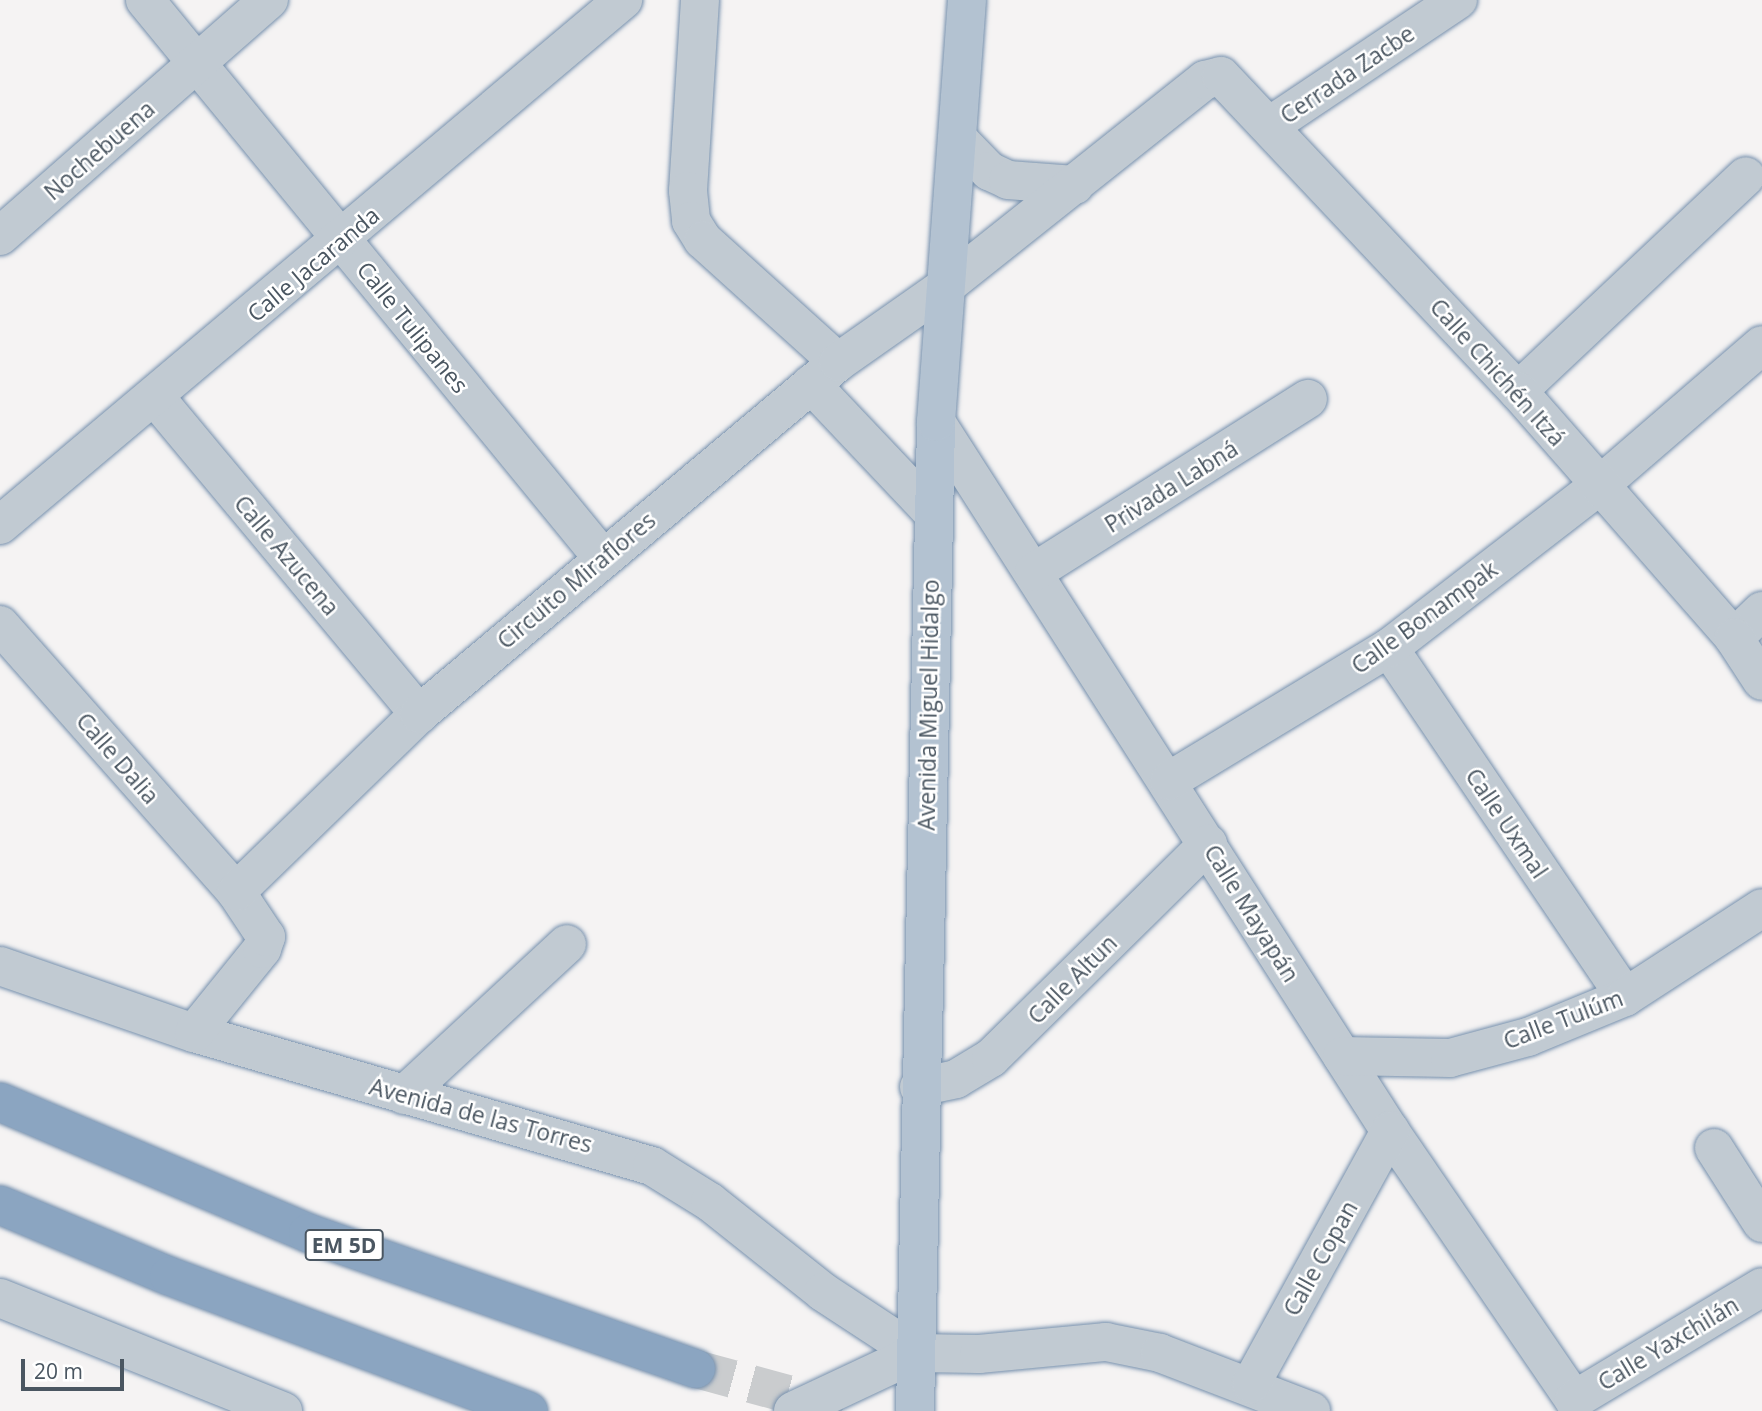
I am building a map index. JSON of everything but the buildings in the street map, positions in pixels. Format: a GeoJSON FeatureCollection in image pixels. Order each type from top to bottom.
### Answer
{"type":"FeatureCollection","features":[{"type":"Feature","properties":{"kind":"highway","name":"EM 5D"},"geometry":{"type":"LineString","coordinates":[[0,1102],[308,1233],[696,1369]]}},
{"type":"Feature","properties":{"kind":"highway"},"geometry":{"type":"LineString","coordinates":[[0,1205],[169,1276],[528,1411]]}},
{"type":"Feature","properties":{"kind":"main road","name":"Avenida Miguel Hidalgo"},"geometry":{"type":"LineString","coordinates":[[915,1411],[919,1087],[936,422],[967,0]]}},
{"type":"Feature","properties":{"kind":"street","name":"Calle Tulipanes"},"geometry":{"type":"LineString","coordinates":[[145,0],[601,556]]}},
{"type":"Feature","properties":{"kind":"street","name":"Nochebuena"},"geometry":{"type":"LineString","coordinates":[[0,236],[269,0]]}},
{"type":"Feature","properties":{"kind":"street","name":"Calle Jacaranda"},"geometry":{"type":"LineString","coordinates":[[0,525],[342,240],[623,0]]}},
{"type":"Feature","properties":{"kind":"street"},"geometry":{"type":"LineString","coordinates":[[700,0],[688,191],[691,221],[703,240],[824,373],[933,513]]}},
{"type":"Feature","properties":{"kind":"street","name":"Cerrada Zacbe"},"geometry":{"type":"LineString","coordinates":[[1271,125],[1458,0]]}},
{"type":"Feature","properties":{"kind":"street","name":"Circuito Miraflores"},"geometry":{"type":"LineString","coordinates":[[236,892],[419,714],[601,556],[824,373],[946,286],[1205,80],[1221,76]]}},
{"type":"Feature","properties":{"kind":"street","name":"Calle Chichén Itzá"},"geometry":{"type":"LineString","coordinates":[[1221,76],[1271,125],[1518,391],[1734,638],[1762,681]]}},
{"type":"Feature","properties":{"kind":"street"},"geometry":{"type":"LineString","coordinates":[[958,139],[989,171],[1008,180],[1075,185]]}},
{"type":"Feature","properties":{"kind":"street"},"geometry":{"type":"LineString","coordinates":[[1518,391],[1746,176]]}},
{"type":"Feature","properties":{"kind":"street","name":"Calle Bonampak"},"geometry":{"type":"LineString","coordinates":[[1169,781],[1389,648],[1600,485],[1762,345]]}},
{"type":"Feature","properties":{"kind":"street","name":"Calle Azucena"},"geometry":{"type":"LineString","coordinates":[[155,397],[419,714]]}},
{"type":"Feature","properties":{"kind":"street","name":"Privada Labná"},"geometry":{"type":"LineString","coordinates":[[1034,572],[1308,399]]}},
{"type":"Feature","properties":{"kind":"street","name":"Calle Mayapán"},"geometry":{"type":"LineString","coordinates":[[936,422],[1169,781],[1390,1131],[1574,1399]]}},
{"type":"Feature","properties":{"kind":"street"},"geometry":{"type":"LineString","coordinates":[[1734,638],[1762,611]]}},
{"type":"Feature","properties":{"kind":"street","name":"Calle Dalia"},"geometry":{"type":"LineString","coordinates":[[0,625],[236,892]]}},
{"type":"Feature","properties":{"kind":"street","name":"Calle Uxmal"},"geometry":{"type":"LineString","coordinates":[[1389,648],[1625,997]]}},
{"type":"Feature","properties":{"kind":"street","name":"Calle Altun"},"geometry":{"type":"LineString","coordinates":[[919,1087],[957,1079],[991,1058],[1208,844]]}},
{"type":"Feature","properties":{"kind":"street"},"geometry":{"type":"LineString","coordinates":[[194,1033],[262,949],[266,937],[236,892]]}},
{"type":"Feature","properties":{"kind":"street","name":"Calle Tulúm"},"geometry":{"type":"LineString","coordinates":[[1342,1056],[1450,1058],[1528,1037],[1625,997],[1762,908]]}},
{"type":"Feature","properties":{"kind":"street"},"geometry":{"type":"LineString","coordinates":[[404,1095],[567,944]]}},
{"type":"Feature","properties":{"kind":"street","name":"Avenida de las Torres"},"geometry":{"type":"LineString","coordinates":[[0,966],[194,1033],[652,1166],[710,1202],[823,1292],[916,1353]]}},
{"type":"Feature","properties":{"kind":"street","name":"Calle Copan"},"geometry":{"type":"LineString","coordinates":[[1251,1384],[1390,1131]]}},
{"type":"Feature","properties":{"kind":"street"},"geometry":{"type":"LineString","coordinates":[[1714,1148],[1762,1223]]}},
{"type":"Feature","properties":{"kind":"street","name":"Calle Yaxchilán"},"geometry":{"type":"LineString","coordinates":[[1574,1399],[1762,1287]]}},
{"type":"Feature","properties":{"kind":"street"},"geometry":{"type":"LineString","coordinates":[[0,1298],[283,1411]]}},
{"type":"Feature","properties":{"kind":"street"},"geometry":{"type":"LineString","coordinates":[[793,1411],[916,1353],[979,1354],[1105,1342],[1160,1353],[1251,1384],[1311,1411]]}},
{"type":"Feature","properties":{"kind":"tunnel"},"geometry":{"type":"LineString","coordinates":[[696,1369],[851,1411]]}}]}
